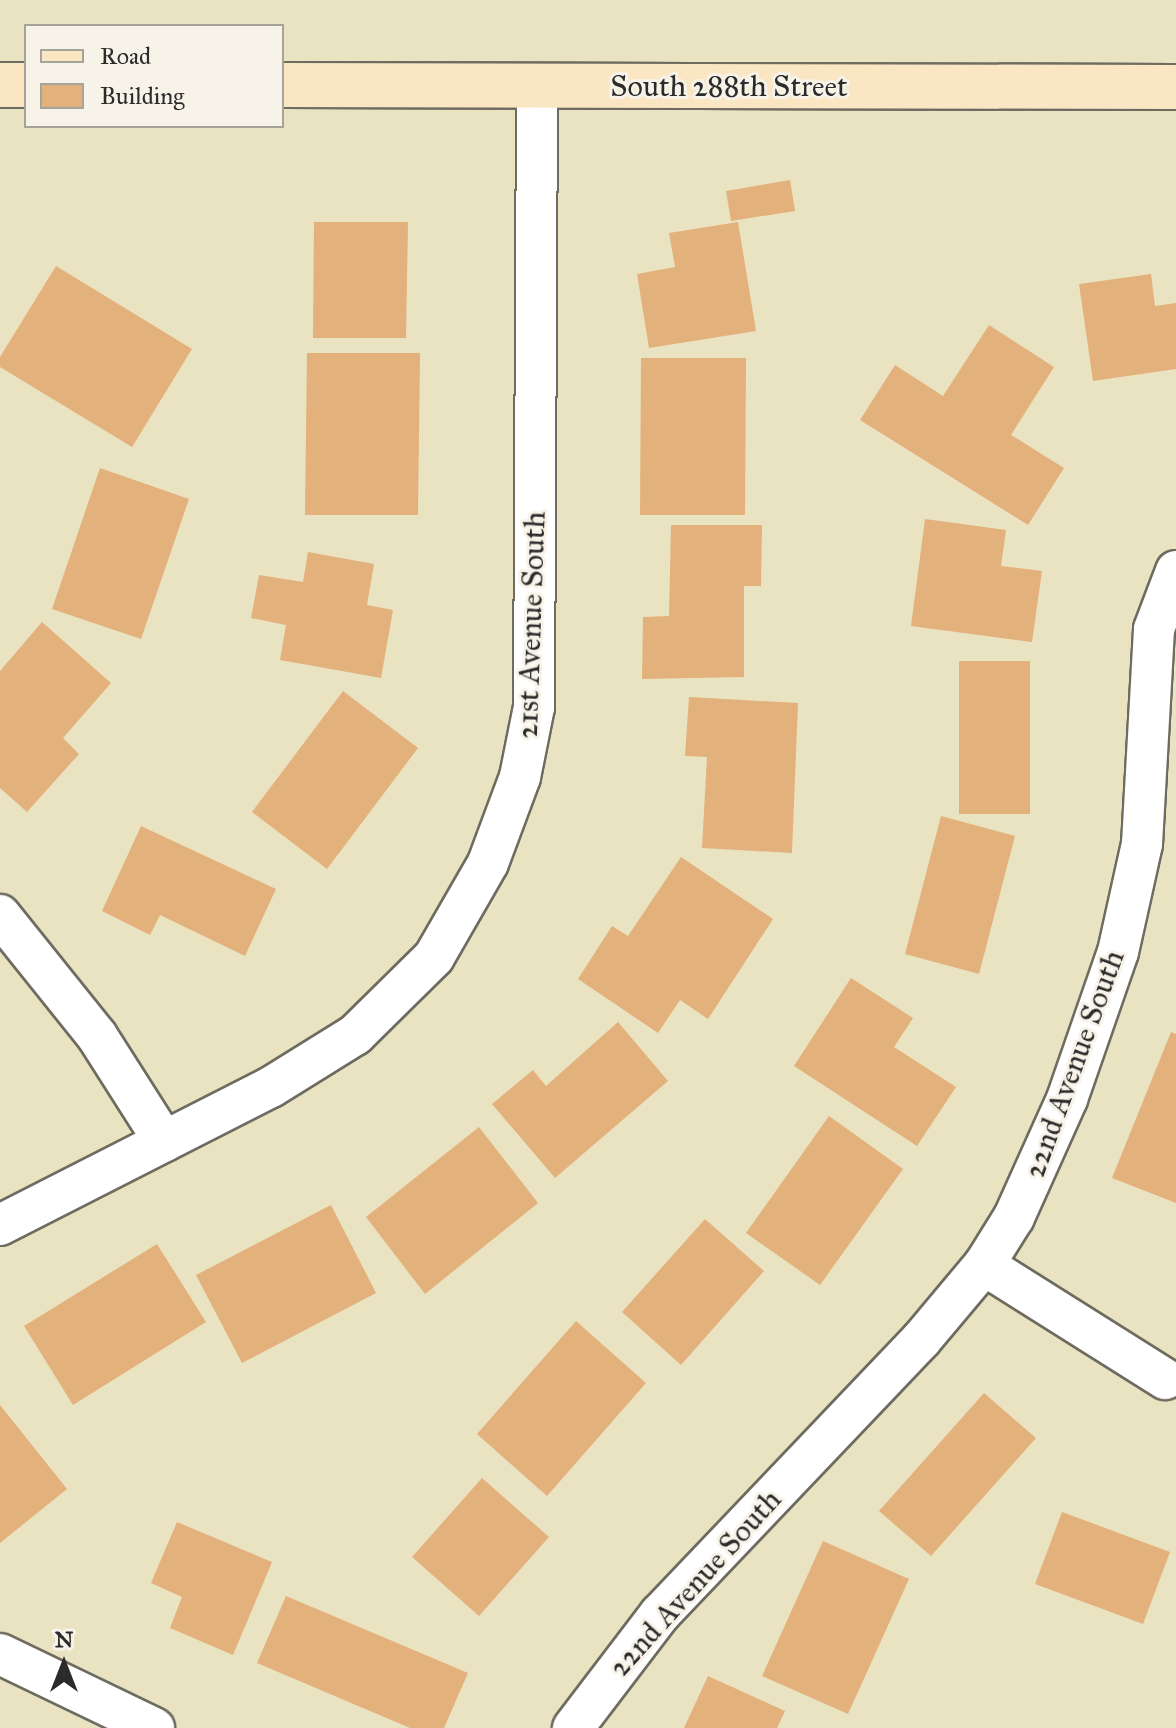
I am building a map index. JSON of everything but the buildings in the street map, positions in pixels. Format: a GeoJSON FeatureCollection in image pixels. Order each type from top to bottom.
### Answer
{"type":"FeatureCollection","features":[{"type":"Feature","properties":{"kind":"main road"},"geometry":{"type":"LineString","coordinates":[[0,85],[24,85]]}},
{"type":"Feature","properties":{"kind":"main road","name":"South 288th Street"},"geometry":{"type":"LineString","coordinates":[[284,85],[1176,87]]}},
{"type":"Feature","properties":{"kind":"street","name":"21st Avenue South"},"geometry":{"type":"LineString","coordinates":[[0,1225],[301,1072],[390,1005],[454,927],[511,807],[530,732],[536,657],[537,85]]}},
{"type":"Feature","properties":{"kind":"street","name":"22nd Avenue South"},"geometry":{"type":"LineString","coordinates":[[573,1728],[660,1614],[872,1395],[984,1265],[1034,1176],[1095,1028],[1118,952],[1142,844],[1152,641],[1163,597],[1176,571]]}},
{"type":"Feature","properties":{"kind":"street"},"geometry":{"type":"LineString","coordinates":[[0,915],[97,1036],[164,1141]]}},
{"type":"Feature","properties":{"kind":"street"},"geometry":{"type":"LineString","coordinates":[[984,1265],[1165,1379]]}},
{"type":"Feature","properties":{"kind":"street"},"geometry":{"type":"LineString","coordinates":[[0,1654],[154,1728]]}}]}
